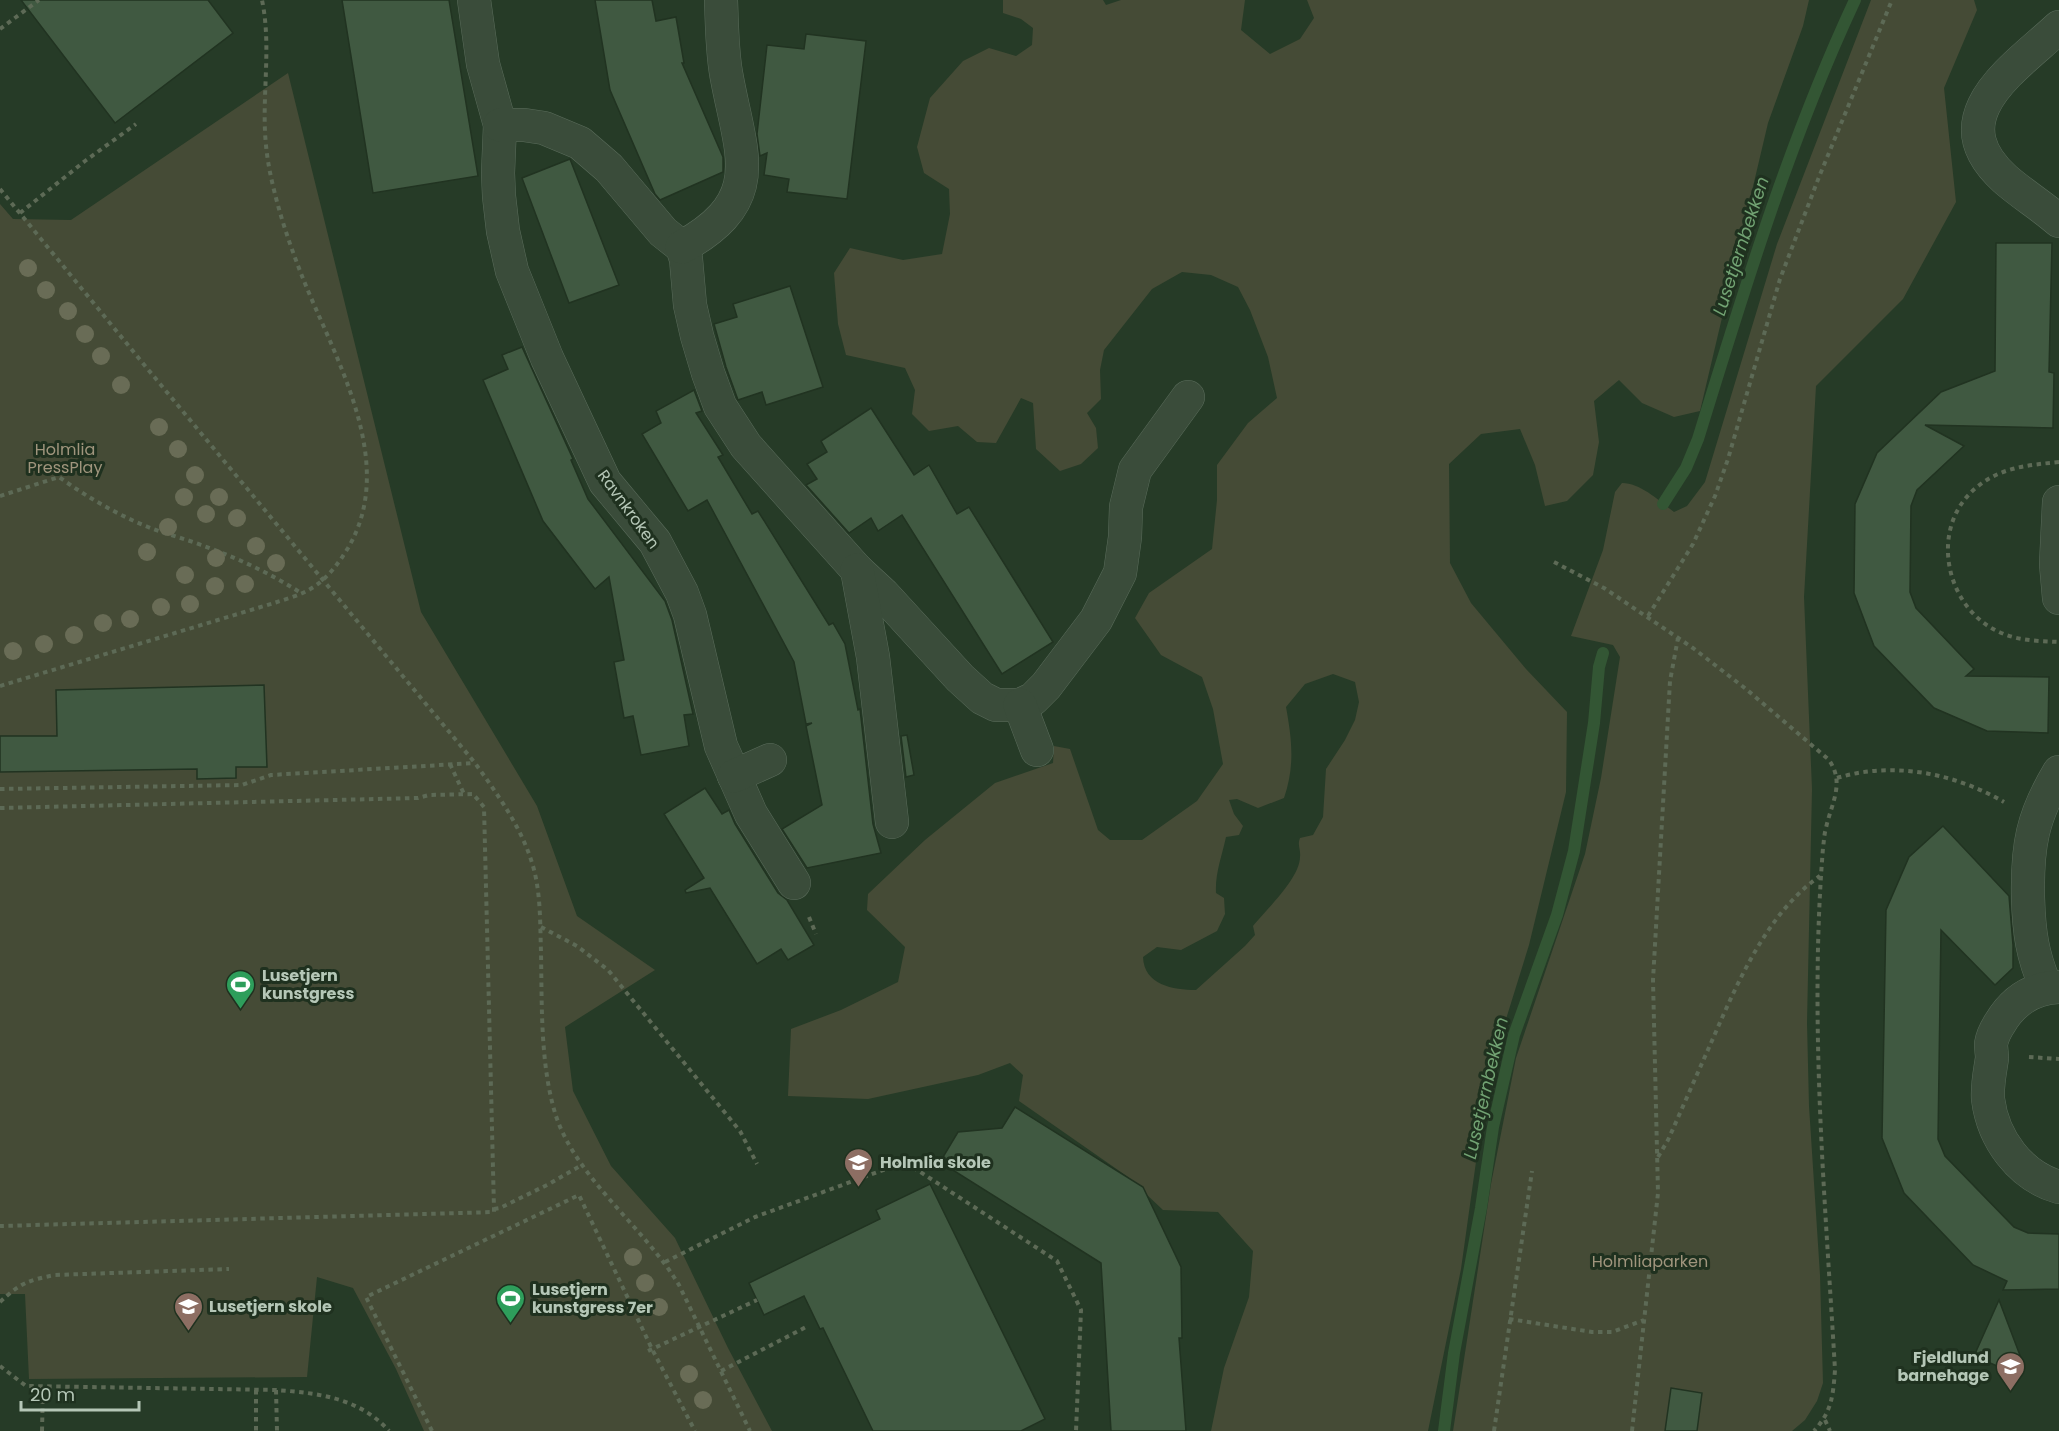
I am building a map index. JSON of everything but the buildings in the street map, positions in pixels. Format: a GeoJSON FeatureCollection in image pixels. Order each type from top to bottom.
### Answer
{"type":"FeatureCollection","features":[{"type":"Feature","properties":{"kind":"lane","name":"Ravnkroken"},"geometry":{"type":"LineString","coordinates":[[474,0],[483,64],[500,125],[498,184],[503,231],[512,272],[543,348],[605,482],[655,542],[682,593],[690,615],[721,746],[751,814],[794,884]]}},
{"type":"Feature","properties":{"kind":"lane"},"geometry":{"type":"LineString","coordinates":[[682,247],[704,235],[727,213],[738,191],[742,176],[741,146],[722,44],[721,0]]}},
{"type":"Feature","properties":{"kind":"lane"},"geometry":{"type":"LineString","coordinates":[[2059,27],[1994,89],[1980,111],[1977,131],[1982,150],[1998,171],[2059,221]]}},
{"type":"Feature","properties":{"kind":"lane"},"geometry":{"type":"LineString","coordinates":[[500,125],[544,128],[580,143],[609,168],[652,221],[682,247],[686,259],[690,305],[696,336],[720,406],[746,446],[857,570],[982,698],[996,705],[1020,705],[1033,699],[1046,686],[1096,620],[1120,573],[1126,507],[1136,470],[1188,398]]}},
{"type":"Feature","properties":{"kind":"lane"},"geometry":{"type":"LineString","coordinates":[[2059,502],[2056,564],[2059,598]]}},
{"type":"Feature","properties":{"kind":"lane"},"geometry":{"type":"LineString","coordinates":[[857,570],[873,657],[892,822]]}},
{"type":"Feature","properties":{"kind":"lane"},"geometry":{"type":"LineString","coordinates":[[1020,705],[1037,750]]}},
{"type":"Feature","properties":{"kind":"lane"},"geometry":{"type":"LineString","coordinates":[[734,776],[770,760]]}},
{"type":"Feature","properties":{"kind":"lane"},"geometry":{"type":"LineString","coordinates":[[2059,772],[2036,821],[2028,858],[2029,929],[2036,965],[2053,987],[2025,996],[2010,1008],[1998,1026],[1991,1043],[1988,1099],[1993,1120],[2011,1156],[2043,1182],[2059,1187]]}},
{"type":"Feature","properties":{"kind":"path"},"geometry":{"type":"LineString","coordinates":[[0,29],[39,0]]}},
{"type":"Feature","properties":{"kind":"path"},"geometry":{"type":"LineString","coordinates":[[0,686],[301,593],[322,580],[337,566],[352,540],[362,514],[366,493],[364,450],[352,395],[302,276],[276,201],[267,160],[266,36],[262,0]]}},
{"type":"Feature","properties":{"kind":"path"},"geometry":{"type":"LineString","coordinates":[[1648,616],[1693,544],[1715,496],[1728,459],[1780,279],[1819,177],[1892,0]]}},
{"type":"Feature","properties":{"kind":"path"},"geometry":{"type":"LineString","coordinates":[[20,213],[136,124]]}},
{"type":"Feature","properties":{"kind":"path"},"geometry":{"type":"LineString","coordinates":[[0,189],[475,763],[499,796],[527,849],[534,868],[540,910],[547,1071],[557,1117],[565,1137],[582,1165],[665,1262],[750,1431]]}},
{"type":"Feature","properties":{"kind":"path"},"geometry":{"type":"LineString","coordinates":[[2059,462],[2016,467],[1986,480],[1964,500],[1955,512],[1947,542],[1950,573],[1955,588],[1975,615],[2004,634],[2030,640],[2059,642]]}},
{"type":"Feature","properties":{"kind":"path"},"geometry":{"type":"LineString","coordinates":[[0,495],[59,477],[92,500],[113,511],[147,527],[228,555],[287,583],[301,593]]}},
{"type":"Feature","properties":{"kind":"path"},"geometry":{"type":"LineString","coordinates":[[1554,562],[1604,588],[1648,616],[1746,689],[1828,759],[1833,765],[1837,778],[1835,798],[1826,828],[1820,875],[1816,1012],[1818,1089],[1835,1370],[1833,1396],[1824,1420],[1814,1431]]}},
{"type":"Feature","properties":{"kind":"path"},"geometry":{"type":"LineString","coordinates":[[1632,1431],[1658,1193],[1653,980],[1670,681],[1678,638]]}},
{"type":"Feature","properties":{"kind":"path"},"geometry":{"type":"LineString","coordinates":[[0,789],[242,784],[271,775],[475,763]]}},
{"type":"Feature","properties":{"kind":"path"},"geometry":{"type":"LineString","coordinates":[[450,764],[464,794]]}},
{"type":"Feature","properties":{"kind":"path"},"geometry":{"type":"LineString","coordinates":[[1837,778],[1858,772],[1895,770],[1943,777],[1993,796],[2036,821]]}},
{"type":"Feature","properties":{"kind":"path"},"geometry":{"type":"LineString","coordinates":[[0,808],[418,798],[429,795],[473,794],[484,807],[494,1209]]}},
{"type":"Feature","properties":{"kind":"path"},"geometry":{"type":"LineString","coordinates":[[1658,1158],[1734,988],[1761,941],[1794,898],[1820,875]]}},
{"type":"Feature","properties":{"kind":"path"},"geometry":{"type":"LineString","coordinates":[[541,927],[577,946],[609,970],[740,1131],[757,1164]]}},
{"type":"Feature","properties":{"kind":"path"},"geometry":{"type":"LineString","coordinates":[[665,1262],[755,1217],[905,1162],[1057,1261],[1081,1310],[1076,1431]]}},
{"type":"Feature","properties":{"kind":"path"},"geometry":{"type":"LineString","coordinates":[[0,1226],[494,1212],[494,1209],[549,1184],[582,1165]]}},
{"type":"Feature","properties":{"kind":"path"},"geometry":{"type":"LineString","coordinates":[[1494,1431],[1532,1171]]}},
{"type":"Feature","properties":{"kind":"path"},"geometry":{"type":"LineString","coordinates":[[432,1431],[366,1297],[579,1195],[650,1350],[695,1431]]}},
{"type":"Feature","properties":{"kind":"path"},"geometry":{"type":"LineString","coordinates":[[0,1302],[16,1287],[32,1280],[55,1275],[229,1269]]}},
{"type":"Feature","properties":{"kind":"path"},"geometry":{"type":"LineString","coordinates":[[650,1350],[757,1300]]}},
{"type":"Feature","properties":{"kind":"path"},"geometry":{"type":"LineString","coordinates":[[1509,1319],[1592,1332],[1612,1332],[1644,1320]]}},
{"type":"Feature","properties":{"kind":"path"},"geometry":{"type":"LineString","coordinates":[[721,1371],[808,1326]]}},
{"type":"Feature","properties":{"kind":"path"},"geometry":{"type":"LineString","coordinates":[[0,1366],[26,1386],[43,1388],[276,1390],[337,1398],[372,1416],[389,1431]]}},
{"type":"Feature","properties":{"kind":"path"},"geometry":{"type":"LineString","coordinates":[[42,1431],[43,1388]]}},
{"type":"Feature","properties":{"kind":"path"},"geometry":{"type":"LineString","coordinates":[[256,1390],[256,1431]]}},
{"type":"Feature","properties":{"kind":"path"},"geometry":{"type":"LineString","coordinates":[[276,1390],[277,1431]]}},
{"type":"Feature","properties":{"kind":"path"},"geometry":{"type":"LineString","coordinates":[[1824,1420],[1830,1431]]}},
{"type":"Feature","properties":{"kind":"green space"},"geometry":{"type":"Polygon","coordinates":[[[1003,0],[1103,0],[1106,5],[1121,0],[1245,0],[1241,30],[1270,54],[1300,39],[1314,18],[1307,0],[1809,0],[1803,26],[1768,123],[1700,411],[1674,417],[1642,403],[1619,380],[1594,401],[1599,442],[1593,475],[1567,501],[1545,506],[1535,465],[1520,429],[1481,434],[1449,464],[1450,563],[1471,603],[1526,669],[1567,712],[1566,792],[1529,945],[1502,1032],[1481,1126],[1461,1269],[1428,1431],[1211,1431],[1224,1368],[1249,1297],[1253,1251],[1218,1212],[1163,1210],[1128,1177],[1019,1101],[1023,1075],[1010,1063],[978,1075],[868,1099],[788,1096],[791,1029],[841,1010],[898,982],[905,947],[867,910],[868,894],[925,840],[995,783],[1053,763],[1054,746],[1070,749],[1098,830],[1110,840],[1142,840],[1197,801],[1223,764],[1213,709],[1202,677],[1161,655],[1135,618],[1149,593],[1212,549],[1217,500],[1217,465],[1248,423],[1277,398],[1268,357],[1250,310],[1238,287],[1211,275],[1182,272],[1152,289],[1104,350],[1100,370],[1101,399],[1087,413],[1096,428],[1098,448],[1081,464],[1060,471],[1036,449],[1033,403],[1021,398],[996,443],[977,442],[958,426],[929,431],[912,414],[915,390],[905,368],[846,355],[838,324],[834,273],[850,248],[903,260],[942,254],[950,214],[949,189],[924,173],[917,147],[930,98],[963,61],[989,48],[1016,56],[1032,45],[1033,28],[1021,19],[1003,13],[1003,0]],[[1333,674],[1305,684],[1286,707],[1290,731],[1291,764],[1284,798],[1258,808],[1237,799],[1229,800],[1234,814],[1243,826],[1239,835],[1226,837],[1218,872],[1216,893],[1224,898],[1225,914],[1217,931],[1181,950],[1157,947],[1143,957],[1148,974],[1154,980],[1169,987],[1196,990],[1255,935],[1253,926],[1289,884],[1299,865],[1300,838],[1313,835],[1323,817],[1326,769],[1355,720],[1359,702],[1355,682],[1333,674]]]}},
{"type":"Feature","properties":{"kind":"green space","name":"Holmliaparken"},"geometry":{"type":"Polygon","coordinates":[[[1871,0],[1974,0],[1977,10],[1944,88],[1956,202],[1903,299],[1816,386],[1804,597],[1812,789],[1807,1023],[1809,1106],[1820,1275],[1823,1383],[1817,1401],[1805,1420],[1792,1431],[1453,1431],[1491,1184],[1516,1058],[1585,854],[1601,778],[1620,657],[1613,645],[1571,636],[1603,550],[1615,492],[1622,483],[1643,489],[1674,512],[1687,506],[1705,482],[1777,244],[1871,0]]]}},
{"type":"Feature","properties":{"kind":"green space","name":"Holmlia PressPlay"},"geometry":{"type":"Polygon","coordinates":[[[288,73],[421,612],[537,806],[577,916],[655,970],[565,1027],[573,1091],[611,1166],[675,1238],[728,1348],[772,1431],[424,1431],[396,1369],[353,1288],[317,1277],[307,1377],[29,1379],[25,1294],[0,1294],[0,204],[13,219],[71,220],[288,73]]]}},
{"type":"Feature","properties":{"kind":"waterway","name":"Lusetjernbekken"},"geometry":{"type":"LineString","coordinates":[[1663,504],[1686,468],[1698,439],[1750,272],[1788,162],[1831,53],[1855,0]]}},
{"type":"Feature","properties":{"kind":"waterway","name":"Lusetjernbekken"},"geometry":{"type":"LineString","coordinates":[[1444,1431],[1454,1353],[1481,1208],[1493,1127],[1514,1035],[1557,915],[1574,851],[1594,723],[1599,667],[1603,653]]}},
{"type":"Feature","properties":{"kind":"place","name":"Lusetjern kunstgress"},"geometry":{"type":"Point","coordinates":[241,1010]}},
{"type":"Feature","properties":{"kind":"place","name":"Holmlia skole"},"geometry":{"type":"Point","coordinates":[859,1188]}},
{"type":"Feature","properties":{"kind":"place","name":"Lusetjern kunstgress 7er"},"geometry":{"type":"Point","coordinates":[511,1324]}},
{"type":"Feature","properties":{"kind":"place","name":"Lusetjern skole"},"geometry":{"type":"Point","coordinates":[188,1332]}},
{"type":"Feature","properties":{"kind":"place","name":"Fjeldlund barnehage"},"geometry":{"type":"Point","coordinates":[2010,1392]}}]}
